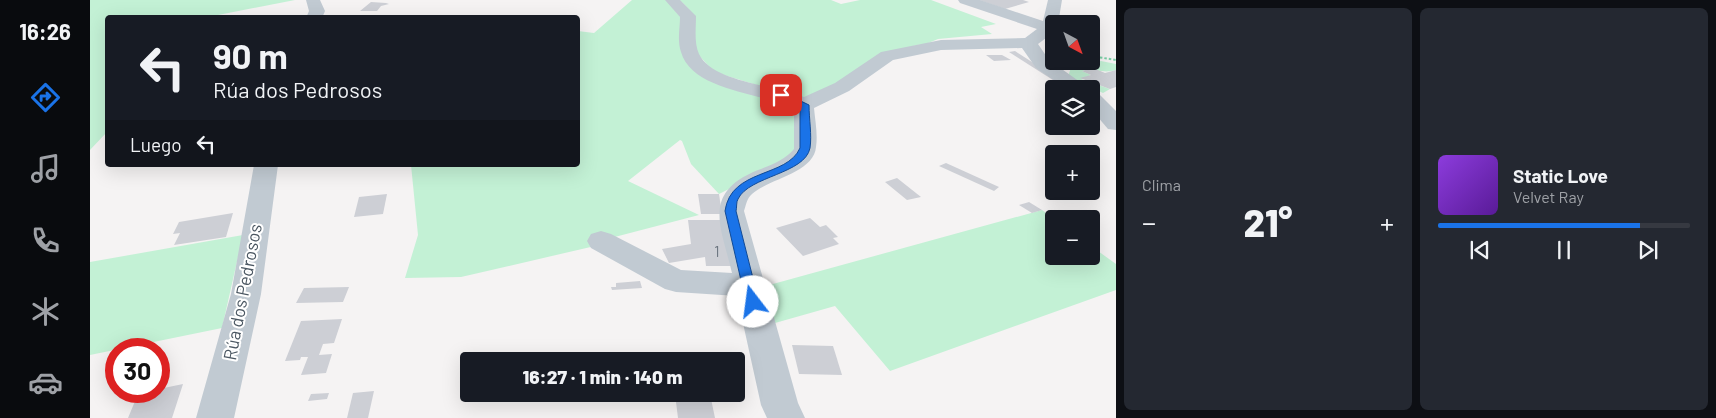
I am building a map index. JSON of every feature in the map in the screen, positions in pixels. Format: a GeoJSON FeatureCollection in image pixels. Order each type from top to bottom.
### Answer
{"type":"FeatureCollection","features":[{"type":"Feature","properties":{"kind":"street"},"geometry":{"type":"LineString","coordinates":[[313,0],[317,11],[315,15]]}},
{"type":"Feature","properties":{"kind":"street"},"geometry":{"type":"LineString","coordinates":[[672,0],[688,16],[688,45],[692,59],[705,71],[729,81],[794,99],[804,105]]}},
{"type":"Feature","properties":{"kind":"street"},"geometry":{"type":"LineString","coordinates":[[965,0],[1045,27]]}},
{"type":"Feature","properties":{"kind":"street"},"geometry":{"type":"LineString","coordinates":[[1052,15],[1055,0]]}},
{"type":"Feature","properties":{"kind":"street"},"geometry":{"type":"LineString","coordinates":[[804,105],[842,87],[887,56],[941,45],[1030,43],[1045,31]]}},
{"type":"Feature","properties":{"kind":"street"},"geometry":{"type":"LineString","coordinates":[[1030,43],[1031,51],[1037,59],[1067,80]]}},
{"type":"Feature","properties":{"kind":"street"},"geometry":{"type":"LineString","coordinates":[[786,418],[780,405],[732,220],[732,198],[746,186],[788,165],[802,155],[805,148],[804,105]]}},
{"type":"Feature","properties":{"kind":"street"},"geometry":{"type":"LineString","coordinates":[[1100,107],[1116,124]]}},
{"type":"Feature","properties":{"kind":"street","name":"Rúa dos Pedrosos"},"geometry":{"type":"LineString","coordinates":[[215,418],[246,294],[266,167]]}},
{"type":"Feature","properties":{"kind":"street"},"geometry":{"type":"LineString","coordinates":[[601,241],[676,281],[748,285]]}},
{"type":"Feature","properties":{"kind":"path"},"geometry":{"type":"LineString","coordinates":[[1100,57],[1116,60]]}},
{"type":"Feature","properties":{"kind":"green space"},"geometry":{"type":"Polygon","coordinates":[[[90,0],[295,0],[218,15],[105,15],[105,134],[90,150],[90,0]]]}},
{"type":"Feature","properties":{"kind":"green space"},"geometry":{"type":"Polygon","coordinates":[[[632,0],[667,0],[682,19],[686,60],[797,105],[797,149],[789,159],[719,194],[691,164],[680,140],[628,181],[699,215],[607,239],[595,246],[461,277],[405,278],[418,235],[411,167],[580,167],[580,31],[594,33],[632,0]]]}},
{"type":"Feature","properties":{"kind":"green space"},"geometry":{"type":"Polygon","coordinates":[[[679,0],[831,0],[841,4],[860,0],[931,0],[996,24],[981,27],[992,34],[938,39],[926,44],[881,55],[831,89],[806,100],[714,72],[696,52],[695,23],[691,12],[679,0]]]}},
{"type":"Feature","properties":{"kind":"green space"},"geometry":{"type":"Polygon","coordinates":[[[1100,61],[1116,64],[1116,70],[1107,71],[1091,70],[1100,70],[1100,61]]]}},
{"type":"Feature","properties":{"kind":"green space"},"geometry":{"type":"Polygon","coordinates":[[[1070,70],[1091,70],[1082,71],[1091,75],[1081,79],[1084,80],[1075,80],[1068,77],[1070,70]]]}},
{"type":"Feature","properties":{"kind":"green space"},"geometry":{"type":"Polygon","coordinates":[[[1100,86],[1110,89],[1103,93],[1100,92],[1100,86]]]}},
{"type":"Feature","properties":{"kind":"green space"},"geometry":{"type":"Polygon","coordinates":[[[1042,210],[1045,212],[1045,265],[1100,265],[1100,252],[1116,264],[1116,290],[890,371],[835,306],[768,325],[758,288],[1042,210]]]}},
{"type":"Feature","properties":{"kind":"green space"},"geometry":{"type":"Polygon","coordinates":[[[243,235],[222,328],[170,339],[105,338],[105,352],[90,355],[90,262],[243,235]]]}},
{"type":"Feature","properties":{"kind":"building"},"geometry":{"type":"Polygon","coordinates":[[[979,0],[1023,0],[1029,2],[1005,9],[979,0]]]}},
{"type":"Feature","properties":{"kind":"building"},"geometry":{"type":"Polygon","coordinates":[[[371,2],[389,4],[381,6],[377,11],[360,11],[371,2]]]}},
{"type":"Feature","properties":{"kind":"building"},"geometry":{"type":"Polygon","coordinates":[[[1015,51],[1060,80],[1053,80],[1009,52],[1015,51]]]}},
{"type":"Feature","properties":{"kind":"building"},"geometry":{"type":"Polygon","coordinates":[[[986,55],[1002,55],[1011,60],[994,61],[986,55]]]}},
{"type":"Feature","properties":{"kind":"building"},"geometry":{"type":"Polygon","coordinates":[[[1098,70],[1105,73],[1116,70],[1116,87],[1110,89],[1100,85],[1100,80],[1080,78],[1091,75],[1082,71],[1098,70]]]}},
{"type":"Feature","properties":{"kind":"building"},"geometry":{"type":"Polygon","coordinates":[[[946,163],[999,187],[994,191],[939,166],[946,163]]]}},
{"type":"Feature","properties":{"kind":"building"},"geometry":{"type":"Polygon","coordinates":[[[897,178],[921,197],[907,200],[885,182],[897,178]]]}},
{"type":"Feature","properties":{"kind":"building"},"geometry":{"type":"Polygon","coordinates":[[[387,194],[383,214],[354,217],[359,197],[387,194]]]}},
{"type":"Feature","properties":{"kind":"building"},"geometry":{"type":"Polygon","coordinates":[[[698,194],[719,194],[722,214],[701,214],[698,194]]]}},
{"type":"Feature","properties":{"kind":"building"},"geometry":{"type":"Polygon","coordinates":[[[1029,202],[1042,210],[1032,213],[1019,205],[1029,202]]]}},
{"type":"Feature","properties":{"kind":"building"},"geometry":{"type":"Polygon","coordinates":[[[233,213],[226,237],[174,245],[180,233],[173,234],[179,222],[233,213]]]}},
{"type":"Feature","properties":{"kind":"building"},"geometry":{"type":"Polygon","coordinates":[[[810,218],[820,227],[826,225],[838,237],[833,238],[839,244],[803,256],[776,228],[810,218]]]}},
{"type":"Feature","properties":{"kind":"building"},"geometry":{"type":"Polygon","coordinates":[[[688,220],[723,220],[732,266],[706,266],[705,257],[669,263],[662,249],[691,244],[688,220]]]}},
{"type":"Feature","properties":{"kind":"building"},"geometry":{"type":"Polygon","coordinates":[[[640,281],[642,288],[612,290],[611,287],[616,287],[616,283],[640,281]]]}},
{"type":"Feature","properties":{"kind":"building"},"geometry":{"type":"Polygon","coordinates":[[[349,287],[343,302],[296,303],[304,288],[349,287]]]}},
{"type":"Feature","properties":{"kind":"building"},"geometry":{"type":"Polygon","coordinates":[[[342,319],[334,343],[323,344],[319,355],[332,354],[326,373],[301,375],[308,357],[301,357],[300,360],[285,361],[301,321],[342,319]]]}},
{"type":"Feature","properties":{"kind":"building"},"geometry":{"type":"Polygon","coordinates":[[[792,345],[833,346],[842,375],[799,374],[792,345]]]}},
{"type":"Feature","properties":{"kind":"building"},"geometry":{"type":"Polygon","coordinates":[[[183,384],[172,418],[128,418],[134,403],[170,403],[170,387],[183,384]]]}},
{"type":"Feature","properties":{"kind":"building"},"geometry":{"type":"Polygon","coordinates":[[[374,391],[368,418],[347,418],[353,393],[374,391]]]}},
{"type":"Feature","properties":{"kind":"building"},"geometry":{"type":"Polygon","coordinates":[[[329,393],[327,399],[308,401],[311,394],[329,393]]]}},
{"type":"Feature","properties":{"kind":"building"},"geometry":{"type":"Polygon","coordinates":[[[676,402],[712,402],[715,418],[678,418],[676,402]]]}},
{"type":"Feature","properties":{"kind":"route"},"geometry":{"type":"LineString","coordinates":[[753,302],[734,229],[731,211],[732,198],[746,186],[788,165],[802,155],[805,148],[804,105],[794,99],[781,95]]}}]}
